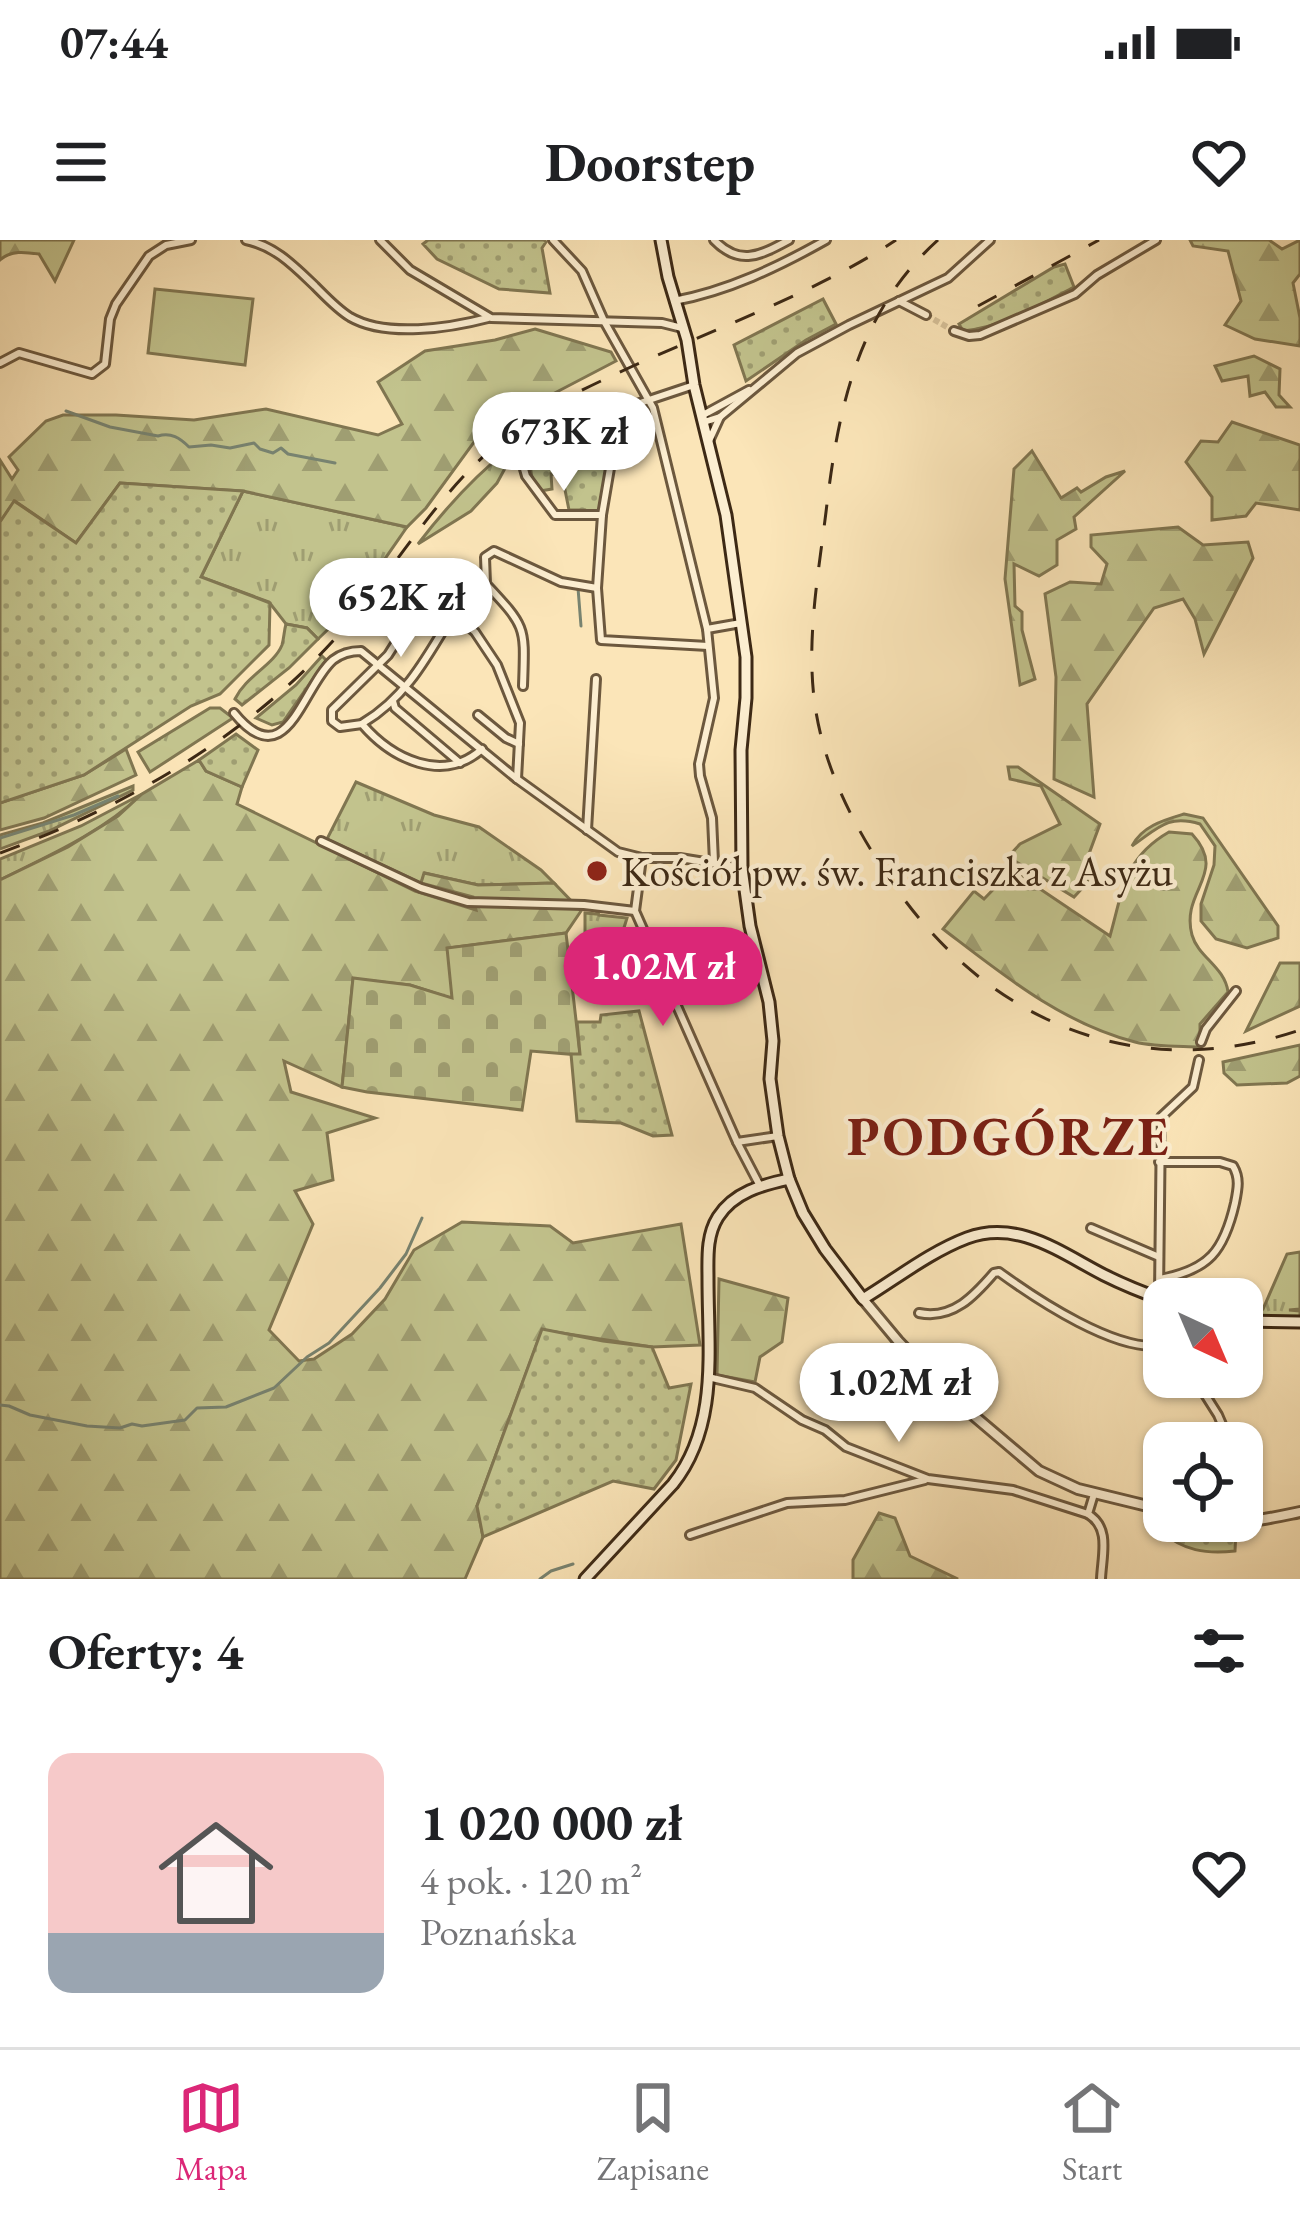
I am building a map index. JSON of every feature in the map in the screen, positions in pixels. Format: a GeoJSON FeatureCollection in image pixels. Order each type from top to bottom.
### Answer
{"type":"FeatureCollection","features":[{"type":"Feature","properties":{"kind":"main road"},"geometry":{"type":"LineString","coordinates":[[662,240],[726,515],[742,623],[747,673],[742,868],[750,926],[769,1002],[770,1078],[789,1179],[814,1233],[863,1299],[955,1244],[980,1234],[1000,1233],[1018,1233],[1045,1243],[1143,1291]]}},
{"type":"Feature","properties":{"kind":"main road"},"geometry":{"type":"LineString","coordinates":[[584,1579],[684,1470],[701,1432],[708,1377],[709,1237],[722,1210],[760,1186],[789,1179]]}},
{"type":"Feature","properties":{"kind":"main road"},"geometry":{"type":"LineString","coordinates":[[1263,1322],[1300,1322]]}},
{"type":"Feature","properties":{"kind":"street"},"geometry":{"type":"LineString","coordinates":[[0,363],[19,353],[92,374],[100,369],[105,364],[116,304],[149,256],[166,245],[190,240]]}},
{"type":"Feature","properties":{"kind":"street"},"geometry":{"type":"LineString","coordinates":[[246,240],[289,261],[330,302],[360,321],[422,329],[491,318],[662,323],[682,328]]}},
{"type":"Feature","properties":{"kind":"street"},"geometry":{"type":"LineString","coordinates":[[380,240],[410,270],[491,318]]}},
{"type":"Feature","properties":{"kind":"street"},"geometry":{"type":"LineString","coordinates":[[553,240],[582,271],[604,321],[649,399],[707,628],[714,698],[699,764],[712,818],[714,862]]}},
{"type":"Feature","properties":{"kind":"street"},"geometry":{"type":"LineString","coordinates":[[714,240],[725,251],[749,258],[789,240]]}},
{"type":"Feature","properties":{"kind":"street"},"geometry":{"type":"LineString","coordinates":[[674,301],[751,278],[826,240]]}},
{"type":"Feature","properties":{"kind":"street"},"geometry":{"type":"LineString","coordinates":[[709,442],[720,417],[797,353],[948,278],[990,240]]}},
{"type":"Feature","properties":{"kind":"street"},"geometry":{"type":"LineString","coordinates":[[954,331],[980,335],[1056,303],[1156,240]]}},
{"type":"Feature","properties":{"kind":"street"},"geometry":{"type":"LineString","coordinates":[[898,301],[926,315]]}},
{"type":"Feature","properties":{"kind":"street"},"geometry":{"type":"LineString","coordinates":[[703,419],[721,403],[752,388]]}},
{"type":"Feature","properties":{"kind":"street"},"geometry":{"type":"LineString","coordinates":[[708,646],[601,640],[597,588],[602,515],[622,416],[649,399],[696,391],[706,402],[721,403]]}},
{"type":"Feature","properties":{"kind":"street"},"geometry":{"type":"LineString","coordinates":[[703,419],[720,417]]}},
{"type":"Feature","properties":{"kind":"street"},"geometry":{"type":"LineString","coordinates":[[524,469],[552,513],[602,515]]}},
{"type":"Feature","properties":{"kind":"street"},"geometry":{"type":"LineString","coordinates":[[523,686],[523,629],[486,584],[485,557],[490,552],[501,553],[561,582],[597,588]]}},
{"type":"Feature","properties":{"kind":"street"},"geometry":{"type":"LineString","coordinates":[[454,612],[393,701],[362,724],[346,727],[332,721],[332,710],[380,664],[428,592],[454,612],[482,640],[496,665],[520,723],[518,779]]}},
{"type":"Feature","properties":{"kind":"street"},"geometry":{"type":"LineString","coordinates":[[707,628],[742,623]]}},
{"type":"Feature","properties":{"kind":"street"},"geometry":{"type":"LineString","coordinates":[[234,713],[254,733],[276,734],[295,719],[337,657],[361,651],[518,779],[618,852],[742,868]]}},
{"type":"Feature","properties":{"kind":"street"},"geometry":{"type":"LineString","coordinates":[[587,830],[596,679]]}},
{"type":"Feature","properties":{"kind":"street"},"geometry":{"type":"LineString","coordinates":[[393,701],[395,708],[460,763]]}},
{"type":"Feature","properties":{"kind":"street"},"geometry":{"type":"LineString","coordinates":[[478,715],[519,744]]}},
{"type":"Feature","properties":{"kind":"street"},"geometry":{"type":"LineString","coordinates":[[362,724],[388,748],[416,763],[441,767],[460,763],[482,749]]}},
{"type":"Feature","properties":{"kind":"street"},"geometry":{"type":"LineString","coordinates":[[321,841],[421,888],[468,902],[635,911]]}},
{"type":"Feature","properties":{"kind":"street"},"geometry":{"type":"LineString","coordinates":[[642,858],[635,911],[736,1142],[760,1186]]}},
{"type":"Feature","properties":{"kind":"street"},"geometry":{"type":"LineString","coordinates":[[1201,1042],[1236,991]]}},
{"type":"Feature","properties":{"kind":"street"},"geometry":{"type":"LineString","coordinates":[[1160,1278],[1161,1117],[1193,1087],[1199,1060]]}},
{"type":"Feature","properties":{"kind":"street"},"geometry":{"type":"LineString","coordinates":[[736,1142],[778,1136]]}},
{"type":"Feature","properties":{"kind":"street"},"geometry":{"type":"LineString","coordinates":[[1160,1162],[1220,1162],[1232,1166],[1239,1177],[1220,1248],[1192,1271],[1164,1278]]}},
{"type":"Feature","properties":{"kind":"street"},"geometry":{"type":"LineString","coordinates":[[1091,1228],[1159,1256]]}},
{"type":"Feature","properties":{"kind":"street"},"geometry":{"type":"LineString","coordinates":[[920,1313],[928,1316],[957,1307],[999,1272],[1088,1326],[1143,1345]]}},
{"type":"Feature","properties":{"kind":"street"},"geometry":{"type":"LineString","coordinates":[[863,1299],[928,1374],[1039,1471],[1094,1494],[1143,1505]]}},
{"type":"Feature","properties":{"kind":"street"},"geometry":{"type":"LineString","coordinates":[[708,1377],[755,1388],[845,1447],[928,1479],[1013,1490],[1094,1517],[1102,1528],[1101,1579]]}},
{"type":"Feature","properties":{"kind":"street"},"geometry":{"type":"LineString","coordinates":[[690,1534],[787,1503],[845,1499],[928,1479]]}},
{"type":"Feature","properties":{"kind":"street"},"geometry":{"type":"LineString","coordinates":[[1088,1514],[1094,1494]]}},
{"type":"Feature","properties":{"kind":"street"},"geometry":{"type":"LineString","coordinates":[[1263,1517],[1300,1511]]}},
{"type":"Feature","properties":{"kind":"green space"},"geometry":{"type":"Polygon","coordinates":[[[0,240],[74,240],[55,281],[39,254],[13,253],[0,260],[0,240]]]}},
{"type":"Feature","properties":{"kind":"green space"},"geometry":{"type":"Polygon","coordinates":[[[428,240],[544,240],[550,293],[499,289],[437,259],[423,244],[428,240]]]}},
{"type":"Feature","properties":{"kind":"green space"},"geometry":{"type":"Polygon","coordinates":[[[1190,240],[1269,240],[1282,249],[1300,240],[1300,274],[1293,283],[1300,346],[1255,339],[1225,325],[1241,301],[1228,251],[1193,246],[1190,240]]]}},
{"type":"Feature","properties":{"kind":"green space"},"geometry":{"type":"Polygon","coordinates":[[[1065,264],[1074,287],[1006,321],[963,331],[959,324],[1065,264]]]}},
{"type":"Feature","properties":{"kind":"green space"},"geometry":{"type":"Polygon","coordinates":[[[155,289],[253,299],[245,365],[148,353],[155,289]]]}},
{"type":"Feature","properties":{"kind":"green space"},"geometry":{"type":"Polygon","coordinates":[[[823,299],[836,324],[746,381],[734,345],[823,299]]]}},
{"type":"Feature","properties":{"kind":"green space"},"geometry":{"type":"Polygon","coordinates":[[[535,329],[611,352],[616,361],[503,420],[474,442],[407,527],[243,491],[120,483],[76,543],[15,501],[0,522],[0,460],[12,479],[18,470],[9,457],[46,421],[63,415],[194,420],[266,409],[378,435],[402,424],[378,382],[425,351],[535,329]]]}},
{"type":"Feature","properties":{"kind":"green space"},"geometry":{"type":"Polygon","coordinates":[[[1254,356],[1280,369],[1279,395],[1290,407],[1276,407],[1265,392],[1250,396],[1248,376],[1222,381],[1215,366],[1254,356]]]}},
{"type":"Feature","properties":{"kind":"green space"},"geometry":{"type":"Polygon","coordinates":[[[570,406],[593,407],[615,419],[600,510],[569,510],[562,475],[551,474],[552,489],[540,491],[532,475],[539,450],[527,435],[570,406]]]}},
{"type":"Feature","properties":{"kind":"green space"},"geometry":{"type":"Polygon","coordinates":[[[1232,422],[1300,445],[1300,510],[1256,503],[1246,516],[1212,520],[1212,497],[1186,462],[1201,441],[1218,442],[1232,422]]]}},
{"type":"Feature","properties":{"kind":"green space"},"geometry":{"type":"Polygon","coordinates":[[[527,435],[533,441],[509,461],[497,483],[471,511],[418,544],[468,485],[527,435]]]}},
{"type":"Feature","properties":{"kind":"green space"},"geometry":{"type":"Polygon","coordinates":[[[1032,451],[1061,498],[1125,471],[1074,517],[1076,529],[1057,540],[1057,565],[1039,576],[1014,564],[1015,606],[1022,612],[1035,679],[1020,685],[1005,579],[1014,469],[1032,451]]]}},
{"type":"Feature","properties":{"kind":"green space"},"geometry":{"type":"Polygon","coordinates":[[[120,483],[243,491],[201,577],[270,603],[269,645],[220,694],[191,706],[84,775],[0,803],[0,522],[14,501],[76,543],[120,483]]]}},
{"type":"Feature","properties":{"kind":"green space"},"geometry":{"type":"Polygon","coordinates":[[[243,491],[407,527],[354,600],[318,639],[307,628],[286,624],[269,602],[201,577],[243,491]]]}},
{"type":"Feature","properties":{"kind":"green space"},"geometry":{"type":"Polygon","coordinates":[[[1178,527],[1203,545],[1248,542],[1253,558],[1204,654],[1195,619],[1183,599],[1154,608],[1087,704],[1094,797],[1054,779],[1056,677],[1045,594],[1070,582],[1101,584],[1107,564],[1091,547],[1091,535],[1178,527]]]}},
{"type":"Feature","properties":{"kind":"green space"},"geometry":{"type":"Polygon","coordinates":[[[286,624],[307,628],[318,639],[242,705],[235,699],[278,652],[286,624]]]}},
{"type":"Feature","properties":{"kind":"green space"},"geometry":{"type":"Polygon","coordinates":[[[322,656],[326,660],[283,722],[272,725],[256,718],[296,685],[322,656]]]}},
{"type":"Feature","properties":{"kind":"green space"},"geometry":{"type":"Polygon","coordinates":[[[210,708],[220,708],[233,718],[150,772],[138,752],[210,708]]]}},
{"type":"Feature","properties":{"kind":"green space"},"geometry":{"type":"Polygon","coordinates":[[[236,734],[258,750],[242,787],[206,771],[199,760],[236,734]]]}},
{"type":"Feature","properties":{"kind":"green space"},"geometry":{"type":"Polygon","coordinates":[[[126,749],[136,775],[44,818],[0,830],[0,803],[84,775],[126,749]]]}},
{"type":"Feature","properties":{"kind":"green space"},"geometry":{"type":"Polygon","coordinates":[[[199,760],[206,771],[242,787],[237,804],[415,891],[476,910],[473,897],[421,883],[424,873],[478,885],[554,883],[581,911],[566,933],[448,948],[453,999],[410,985],[353,979],[342,1087],[284,1061],[291,1092],[375,1118],[327,1133],[333,1180],[295,1191],[313,1224],[269,1330],[299,1361],[314,1359],[352,1334],[385,1299],[414,1250],[462,1222],[550,1226],[573,1243],[681,1224],[700,1345],[652,1347],[542,1330],[477,1506],[483,1537],[465,1579],[0,1579],[0,880],[68,847],[199,760]]]}},
{"type":"Feature","properties":{"kind":"green space"},"geometry":{"type":"Polygon","coordinates":[[[1008,767],[1018,767],[1100,824],[1083,870],[1088,882],[1074,897],[1008,857],[1020,844],[1060,824],[1041,786],[1010,779],[1008,767]]]}},
{"type":"Feature","properties":{"kind":"green space"},"geometry":{"type":"Polygon","coordinates":[[[356,782],[434,815],[479,827],[554,883],[478,885],[425,873],[421,883],[327,839],[356,782]]]}},
{"type":"Feature","properties":{"kind":"green space"},"geometry":{"type":"Polygon","coordinates":[[[133,786],[49,831],[0,849],[0,835],[43,823],[133,786]]]}},
{"type":"Feature","properties":{"kind":"green space"},"geometry":{"type":"Polygon","coordinates":[[[142,794],[92,832],[0,880],[0,859],[81,826],[142,794]]]}},
{"type":"Feature","properties":{"kind":"green space"},"geometry":{"type":"Polygon","coordinates":[[[1184,814],[1203,818],[1278,926],[1278,938],[1247,948],[1216,939],[1201,921],[1215,846],[1200,824],[1171,822],[1132,846],[1161,821],[1184,814]]]}},
{"type":"Feature","properties":{"kind":"green space"},"geometry":{"type":"Polygon","coordinates":[[[1169,832],[1192,834],[1202,848],[1205,872],[1192,906],[1192,935],[1228,992],[1200,1024],[1200,1047],[1143,1044],[1082,1023],[1033,995],[943,929],[974,891],[984,899],[1012,870],[1110,936],[1134,864],[1169,832]]]}},
{"type":"Feature","properties":{"kind":"green space"},"geometry":{"type":"Polygon","coordinates":[[[597,910],[599,915],[627,918],[616,947],[593,968],[595,947],[607,946],[607,932],[585,932],[585,913],[597,914],[597,910]]]}},
{"type":"Feature","properties":{"kind":"green space"},"geometry":{"type":"Polygon","coordinates":[[[566,933],[580,1055],[531,1051],[522,1110],[342,1087],[353,978],[410,985],[452,998],[447,948],[566,933]]]}},
{"type":"Feature","properties":{"kind":"green space"},"geometry":{"type":"Polygon","coordinates":[[[1280,963],[1300,963],[1300,1006],[1246,1031],[1280,963]]]}},
{"type":"Feature","properties":{"kind":"green space"},"geometry":{"type":"Polygon","coordinates":[[[639,1011],[672,1135],[653,1136],[621,1123],[577,1121],[571,1054],[580,1054],[577,1022],[600,1022],[601,1015],[639,1011]]]}},
{"type":"Feature","properties":{"kind":"green space"},"geometry":{"type":"Polygon","coordinates":[[[1300,1045],[1300,1076],[1287,1083],[1237,1085],[1224,1073],[1223,1062],[1300,1045]]]}},
{"type":"Feature","properties":{"kind":"green space"},"geometry":{"type":"Polygon","coordinates":[[[1300,1252],[1300,1309],[1289,1310],[1300,1311],[1300,1317],[1263,1316],[1263,1309],[1287,1254],[1300,1252]]]}},
{"type":"Feature","properties":{"kind":"green space"},"geometry":{"type":"Polygon","coordinates":[[[719,1279],[788,1298],[782,1342],[760,1357],[755,1382],[717,1375],[719,1279]]]}},
{"type":"Feature","properties":{"kind":"green space"},"geometry":{"type":"Polygon","coordinates":[[[542,1329],[652,1347],[669,1388],[691,1384],[676,1460],[654,1489],[613,1481],[483,1537],[477,1506],[542,1329]]]}},
{"type":"Feature","properties":{"kind":"green space"},"geometry":{"type":"Polygon","coordinates":[[[879,1513],[895,1518],[910,1556],[958,1579],[853,1579],[853,1560],[879,1513]]]}},
{"type":"Feature","properties":{"kind":"green space"},"geometry":{"type":"Polygon","coordinates":[[[1235,1542],[1235,1551],[1205,1551],[1178,1543],[1235,1542]]]}},
{"type":"Feature","properties":{"kind":"waterway"},"geometry":{"type":"LineString","coordinates":[[66,411],[110,427],[171,435],[189,447],[254,443],[273,453],[281,448],[288,454],[335,463]]}},
{"type":"Feature","properties":{"kind":"waterway"},"geometry":{"type":"LineString","coordinates":[[578,588],[581,626]]}},
{"type":"Feature","properties":{"kind":"waterway"},"geometry":{"type":"LineString","coordinates":[[0,838],[118,796]]}},
{"type":"Feature","properties":{"kind":"waterway"},"geometry":{"type":"LineString","coordinates":[[0,1405],[87,1426],[120,1428],[185,1420],[197,1408],[226,1407],[274,1388],[329,1343],[380,1288],[406,1254],[422,1218]]}},
{"type":"Feature","properties":{"kind":"waterway"},"geometry":{"type":"LineString","coordinates":[[540,1579],[573,1564]]}},
{"type":"Feature","properties":{"kind":"tunnel"},"geometry":{"type":"LineString","coordinates":[[926,315],[954,331]]}},
{"type":"Feature","properties":{"kind":"railway"},"geometry":{"type":"LineString","coordinates":[[0,853],[143,788],[273,699],[347,625],[461,479],[521,426],[583,390],[801,292],[896,240]]}},
{"type":"Feature","properties":{"kind":"railway"},"geometry":{"type":"LineString","coordinates":[[938,240],[910,268],[870,331],[837,436],[816,586],[812,662],[821,734],[844,799],[889,878],[927,928],[970,970],[1017,1003],[1068,1028],[1122,1044],[1179,1050],[1239,1045],[1300,1030]]}},
{"type":"Feature","properties":{"kind":"railway"},"geometry":{"type":"LineString","coordinates":[[978,306],[1099,240]]}},
{"type":"Feature","properties":{"kind":"place","name":"Kościół pw. św. Franciszka z Asyżu"},"geometry":{"type":"Point","coordinates":[597,871]}},
{"type":"Feature","properties":{"kind":"district","name":"PODGÓRZE"},"geometry":{"type":"Point","coordinates":[1009,1136]}}]}
